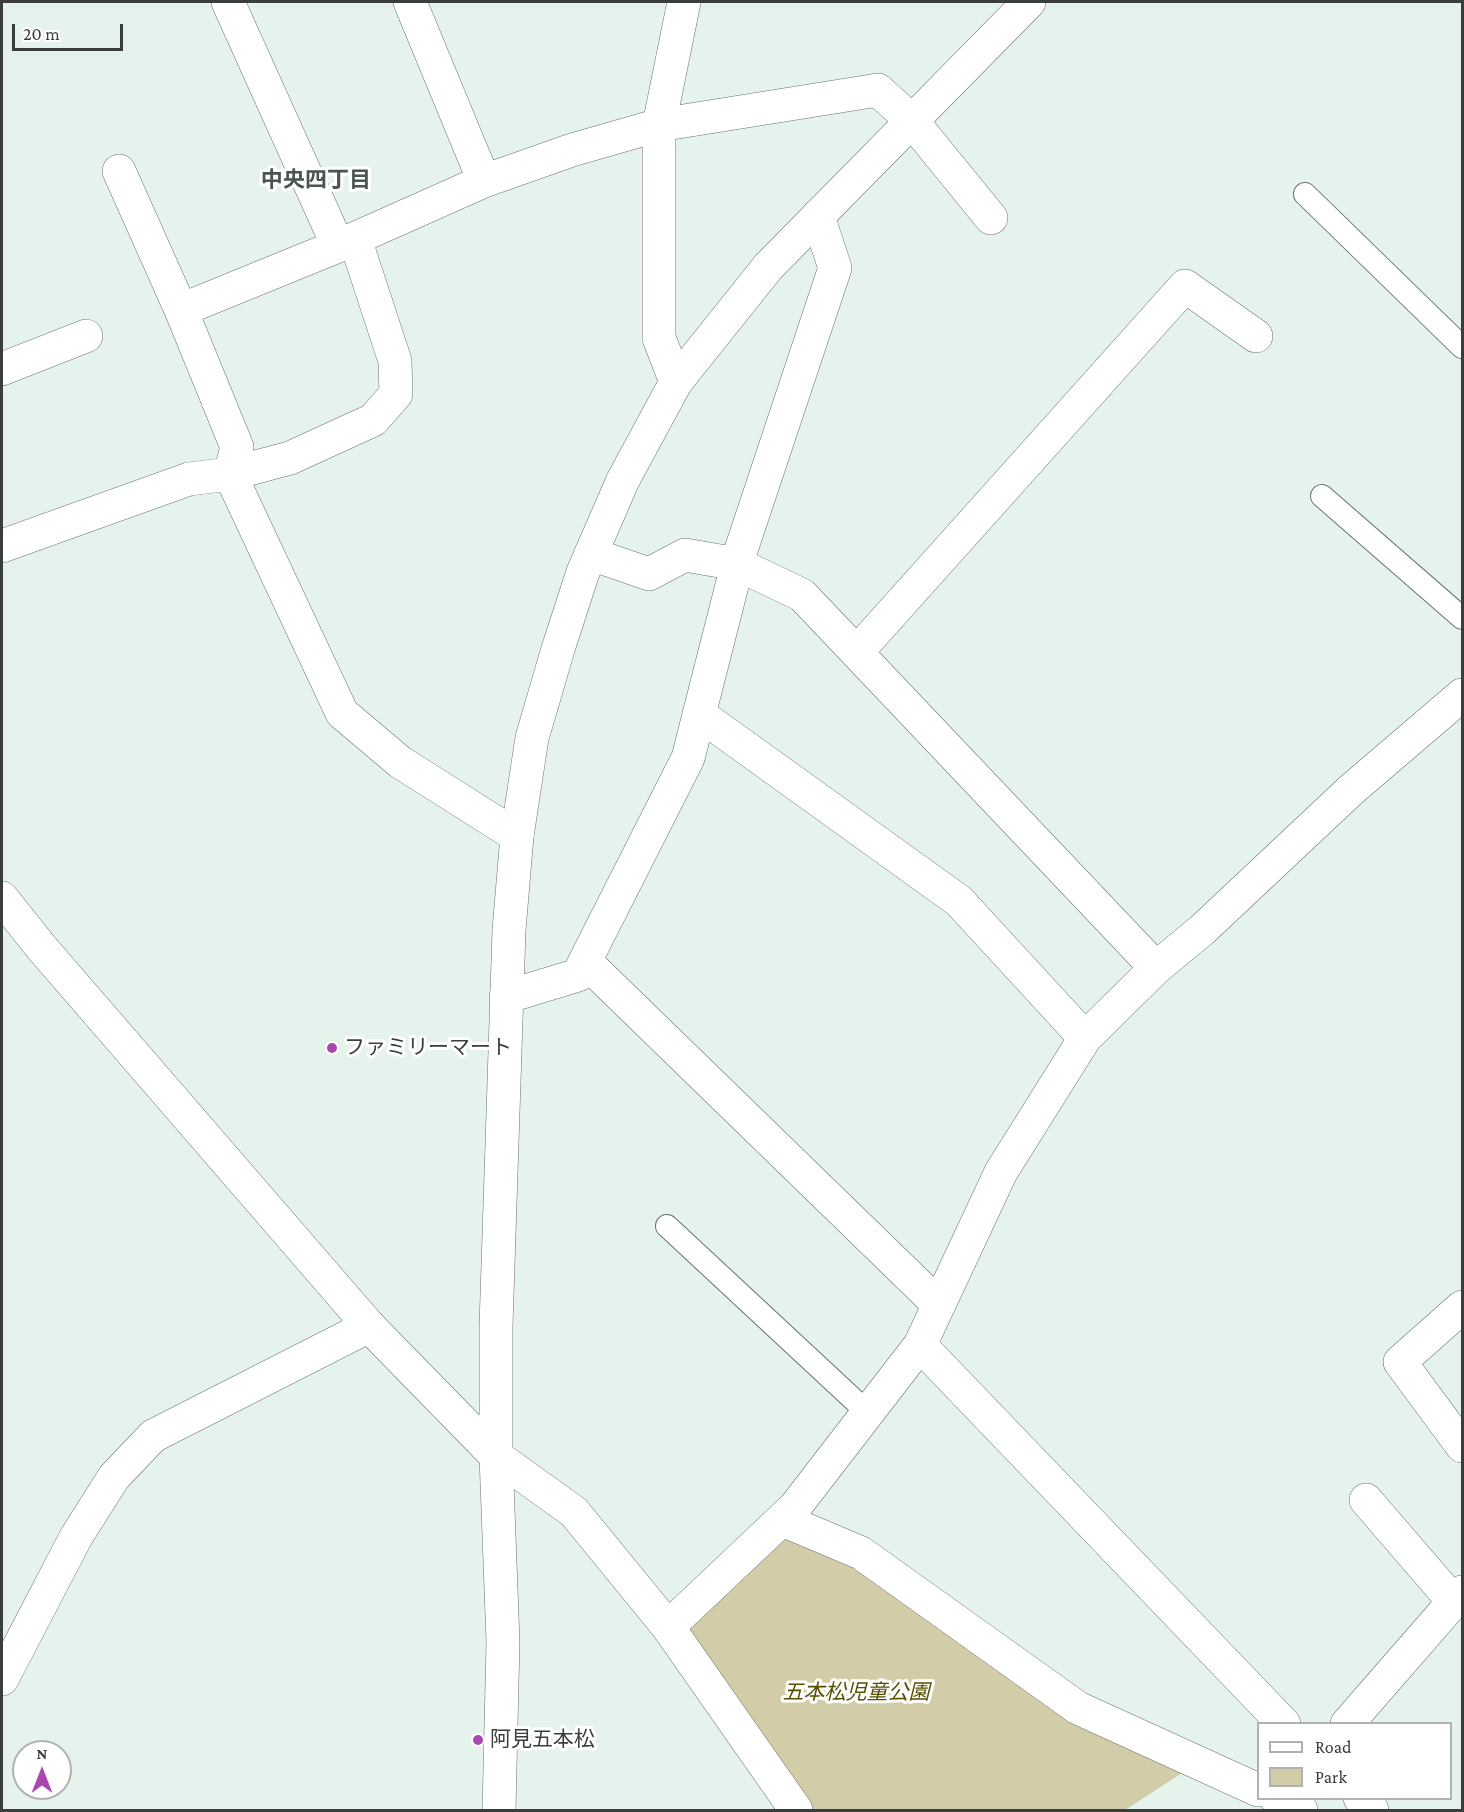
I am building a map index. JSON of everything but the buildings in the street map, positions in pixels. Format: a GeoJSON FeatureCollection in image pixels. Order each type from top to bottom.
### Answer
{"type":"FeatureCollection","features":[{"type":"Feature","properties":{"kind":"street"},"geometry":{"type":"LineString","coordinates":[[2,546],[189,479],[230,474],[290,458],[373,420],[396,394],[395,360],[347,242],[228,2]]}},
{"type":"Feature","properties":{"kind":"street"},"geometry":{"type":"LineString","coordinates":[[410,2],[484,181]]}},
{"type":"Feature","properties":{"kind":"street"},"geometry":{"type":"LineString","coordinates":[[676,382],[659,338],[659,125],[684,2]]}},
{"type":"Feature","properties":{"kind":"street"},"geometry":{"type":"LineString","coordinates":[[500,1810],[503,1642],[496,1456],[496,1326],[506,997],[517,836],[532,738],[558,649],[591,554],[623,480],[676,382],[768,267],[1029,2]]}},
{"type":"Feature","properties":{"kind":"street"},"geometry":{"type":"LineString","coordinates":[[181,310],[347,242],[484,181],[572,150],[659,125],[878,90],[912,121],[991,218]]}},
{"type":"Feature","properties":{"kind":"street"},"geometry":{"type":"LineString","coordinates":[[119,171],[181,310],[237,447],[230,474],[342,713],[400,762],[517,836]]}},
{"type":"Feature","properties":{"kind":"street"},"geometry":{"type":"LineString","coordinates":[[506,997],[578,975],[688,758],[737,564],[835,268],[818,216]]}},
{"type":"Feature","properties":{"kind":"street"},"geometry":{"type":"LineString","coordinates":[[857,652],[1185,286],[1256,336]]}},
{"type":"Feature","properties":{"kind":"street"},"geometry":{"type":"LineString","coordinates":[[2,369],[86,336]]}},
{"type":"Feature","properties":{"kind":"street"},"geometry":{"type":"LineString","coordinates":[[591,554],[649,574],[685,555],[737,564],[802,595],[1156,968]]}},
{"type":"Feature","properties":{"kind":"street"},"geometry":{"type":"LineString","coordinates":[[668,1627],[783,1520],[920,1346],[1001,1172],[1085,1038],[1156,968],[1202,930],[1351,790],[1462,695]]}},
{"type":"Feature","properties":{"kind":"street"},"geometry":{"type":"LineString","coordinates":[[699,714],[959,901],[1085,1038]]}},
{"type":"Feature","properties":{"kind":"street"},"geometry":{"type":"LineString","coordinates":[[2,898],[40,947],[369,1326],[496,1456],[574,1512],[668,1627],[796,1810]]}},
{"type":"Feature","properties":{"kind":"street"},"geometry":{"type":"LineString","coordinates":[[585,961],[939,1305]]}},
{"type":"Feature","properties":{"kind":"street"},"geometry":{"type":"LineString","coordinates":[[1462,1307],[1400,1362],[1462,1446]]}},
{"type":"Feature","properties":{"kind":"street"},"geometry":{"type":"LineString","coordinates":[[2,1679],[76,1537],[114,1477],[153,1436],[369,1326]]}},
{"type":"Feature","properties":{"kind":"street"},"geometry":{"type":"LineString","coordinates":[[920,1346],[1282,1722]]}},
{"type":"Feature","properties":{"kind":"street"},"geometry":{"type":"LineString","coordinates":[[1349,1722],[1458,1597],[1366,1500]]}},
{"type":"Feature","properties":{"kind":"street"},"geometry":{"type":"LineString","coordinates":[[783,1520],[861,1553],[1078,1708],[1257,1790]]}},
{"type":"Feature","properties":{"kind":"street"},"geometry":{"type":"LineString","coordinates":[[1280,1800],[1301,1810]]}},
{"type":"Feature","properties":{"kind":"lane"},"geometry":{"type":"LineString","coordinates":[[1305,194],[1462,347]]}},
{"type":"Feature","properties":{"kind":"lane"},"geometry":{"type":"LineString","coordinates":[[1322,496],[1462,618]]}},
{"type":"Feature","properties":{"kind":"lane"},"geometry":{"type":"LineString","coordinates":[[667,1226],[868,1413]]}},
{"type":"Feature","properties":{"kind":"green space","name":"五本松児童公園"},"geometry":{"type":"Polygon","coordinates":[[[783,1520],[1078,1708],[1199,1762],[1125,1810],[796,1810],[668,1627],[783,1520]]]}},
{"type":"Feature","properties":{"kind":"place","name":"ファミリーマート"},"geometry":{"type":"Point","coordinates":[332,1048]}},
{"type":"Feature","properties":{"kind":"place","name":"阿見五本松"},"geometry":{"type":"Point","coordinates":[478,1740]}},
{"type":"Feature","properties":{"kind":"district","name":"中央四丁目"},"geometry":{"type":"Point","coordinates":[316,180]}}]}
